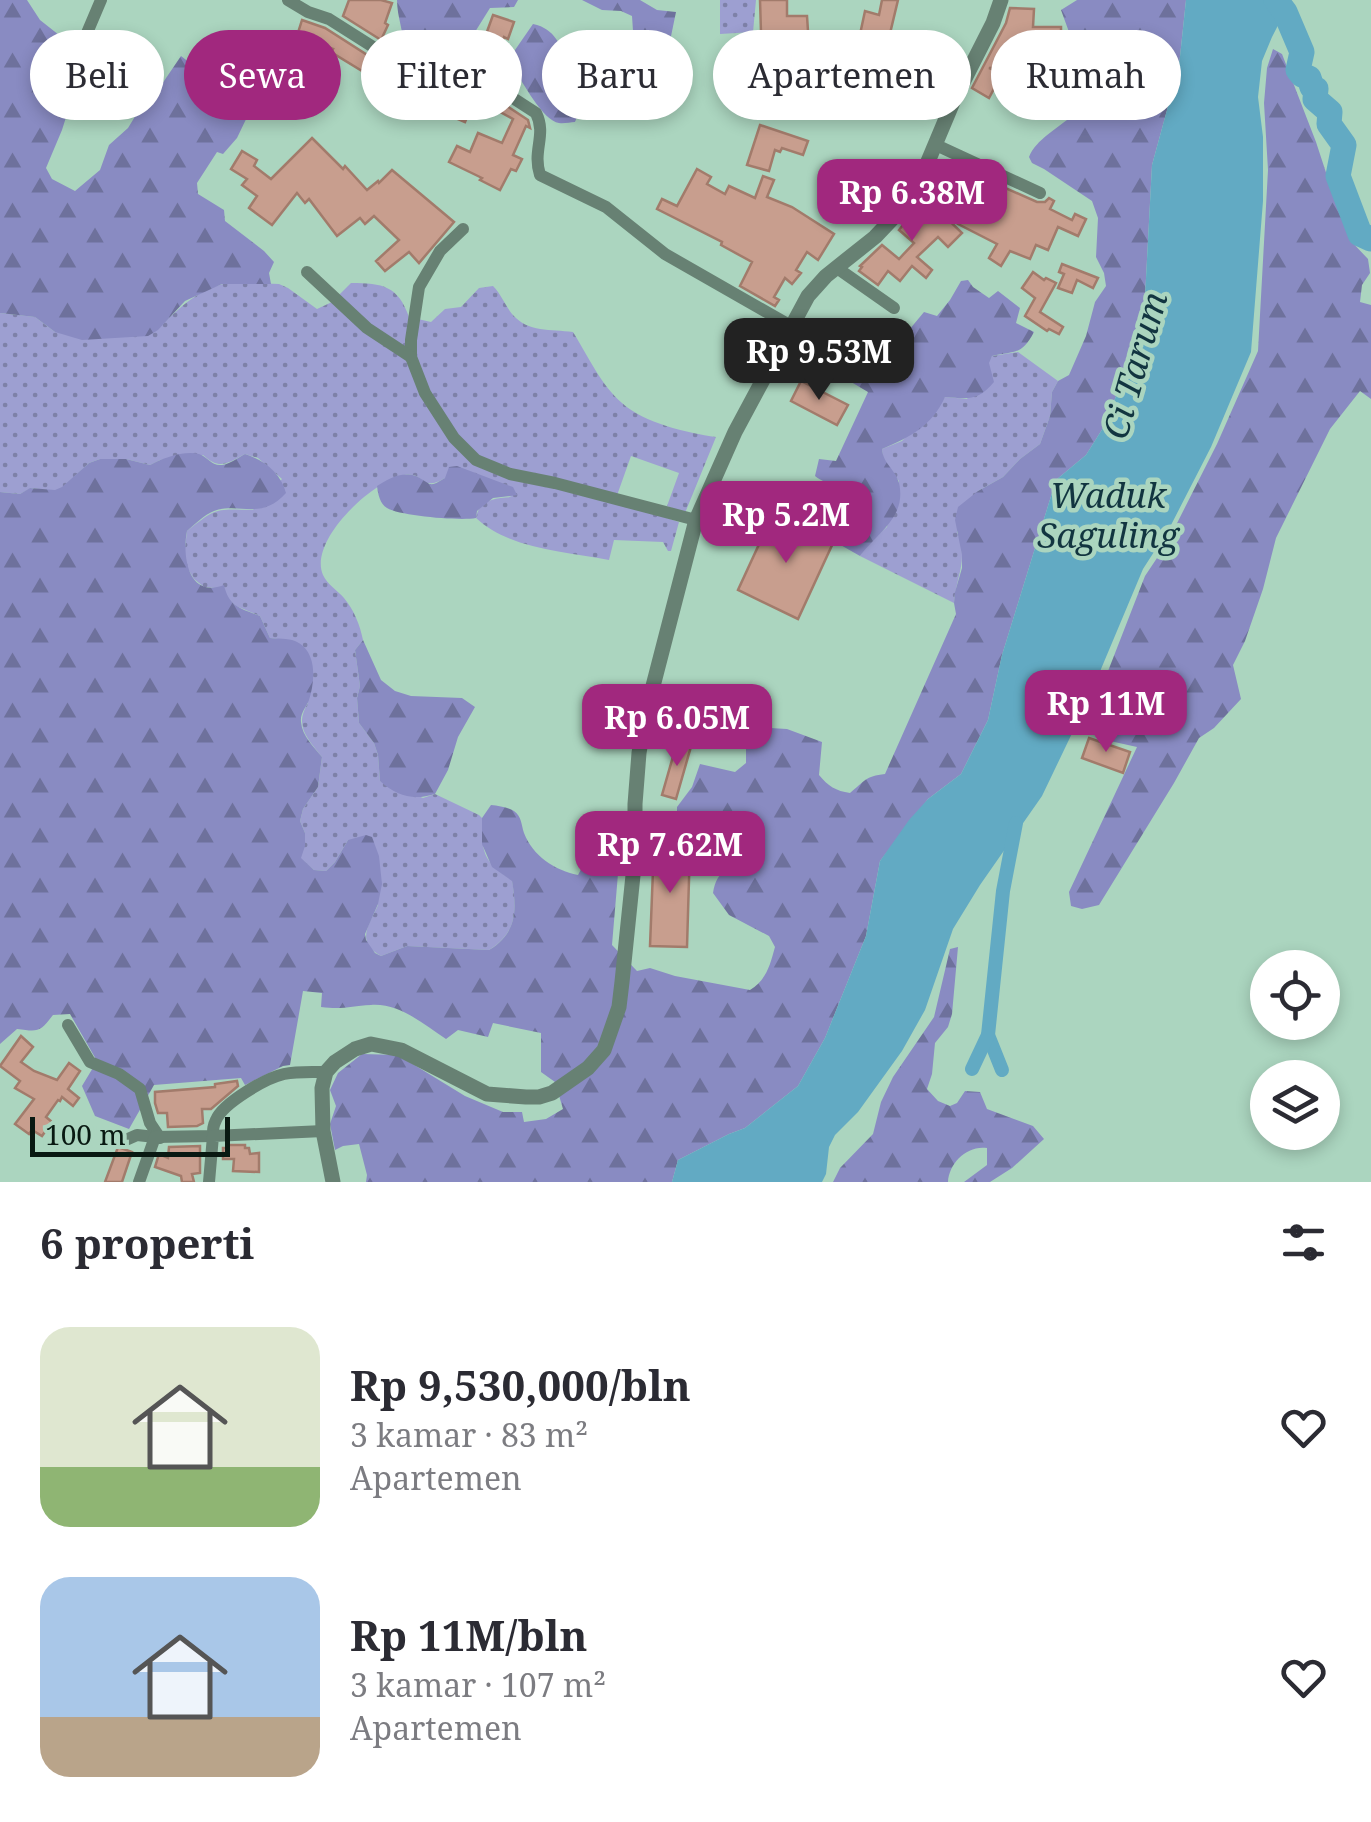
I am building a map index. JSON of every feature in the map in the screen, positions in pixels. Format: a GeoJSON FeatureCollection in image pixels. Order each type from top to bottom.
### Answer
{"type":"FeatureCollection","features":[{"type":"Feature","properties":{"kind":"street"},"geometry":{"type":"LineString","coordinates":[[88,30],[101,0]]}},
{"type":"Feature","properties":{"kind":"street"},"geometry":{"type":"LineString","coordinates":[[288,0],[329,19],[400,64],[450,82],[480,83],[499,89],[536,113],[541,130],[536,156],[540,175],[606,208],[665,254],[791,326]]}},
{"type":"Feature","properties":{"kind":"street"},"geometry":{"type":"LineString","coordinates":[[333,1182],[322,1131],[322,1088],[326,1072],[356,1049],[371,1044],[401,1050],[487,1094],[508,1097],[552,1093],[588,1068],[604,1050],[619,1007],[633,884],[642,735],[696,520],[735,432],[808,296],[903,206],[924,171],[1001,0]]}},
{"type":"Feature","properties":{"kind":"street"},"geometry":{"type":"LineString","coordinates":[[936,144],[1040,193]]}},
{"type":"Feature","properties":{"kind":"street"},"geometry":{"type":"LineString","coordinates":[[866,181],[903,206]]}},
{"type":"Feature","properties":{"kind":"street"},"geometry":{"type":"LineString","coordinates":[[463,229],[440,250],[419,287],[411,340],[411,357],[425,393],[454,438],[476,460],[510,474],[696,520]]}},
{"type":"Feature","properties":{"kind":"street"},"geometry":{"type":"LineString","coordinates":[[836,268],[894,308]]}},
{"type":"Feature","properties":{"kind":"street"},"geometry":{"type":"LineString","coordinates":[[308,272],[367,328],[411,357]]}},
{"type":"Feature","properties":{"kind":"street"},"geometry":{"type":"LineString","coordinates":[[68,1025],[90,1062],[119,1074],[140,1090],[158,1138],[139,1182]]}},
{"type":"Feature","properties":{"kind":"street"},"geometry":{"type":"LineString","coordinates":[[208,1182],[215,1120],[220,1112],[255,1086],[280,1074],[326,1072]]}},
{"type":"Feature","properties":{"kind":"street"},"geometry":{"type":"LineString","coordinates":[[128,1138],[322,1131]]}},
{"type":"Feature","properties":{"kind":"shaded area"},"geometry":{"type":"Polygon","coordinates":[[[720,0],[756,0],[753,30],[720,30],[720,0]]]}},
{"type":"Feature","properties":{"kind":"shaded area"},"geometry":{"type":"Polygon","coordinates":[[[234,282],[279,284],[317,309],[332,302],[351,283],[372,284],[394,293],[409,317],[431,322],[445,309],[461,307],[479,288],[493,286],[518,320],[540,329],[573,332],[608,388],[631,410],[666,426],[716,437],[685,513],[667,506],[679,473],[631,456],[615,501],[679,522],[671,551],[663,542],[614,540],[609,560],[522,543],[476,518],[484,503],[512,497],[445,478],[427,483],[411,475],[391,480],[360,500],[325,546],[323,575],[351,608],[362,634],[363,640],[355,650],[360,686],[359,723],[374,743],[380,781],[423,798],[435,794],[479,815],[489,861],[512,880],[513,920],[505,936],[489,950],[407,946],[381,956],[366,939],[378,905],[348,840],[326,871],[314,870],[300,858],[305,833],[300,821],[318,787],[322,757],[302,725],[308,703],[294,641],[270,638],[260,616],[236,606],[216,588],[204,587],[194,579],[184,556],[187,531],[197,523],[217,511],[253,510],[282,479],[258,458],[245,454],[223,464],[203,455],[160,460],[150,465],[126,459],[100,459],[89,463],[55,491],[31,488],[20,494],[0,492],[0,313],[35,317],[55,332],[158,329],[201,293],[234,282]]]}},
{"type":"Feature","properties":{"kind":"shaded area"},"geometry":{"type":"Polygon","coordinates":[[[1018,352],[1058,381],[1052,392],[1050,416],[1040,444],[1003,477],[978,491],[957,532],[962,560],[954,603],[860,556],[887,527],[899,481],[883,460],[882,449],[902,441],[945,397],[967,399],[992,356],[1018,352]]]}},
{"type":"Feature","properties":{"kind":"green space"},"geometry":{"type":"Polygon","coordinates":[[[0,0],[27,0],[40,20],[53,30],[30,30],[30,120],[65,120],[46,168],[52,179],[75,191],[100,170],[109,145],[133,120],[164,120],[164,81],[181,56],[184,120],[246,120],[237,138],[223,154],[217,152],[197,183],[198,194],[224,210],[225,221],[274,262],[269,273],[271,284],[222,284],[185,301],[148,336],[82,340],[55,332],[35,317],[0,313],[0,0]]]}},
{"type":"Feature","properties":{"kind":"green space"},"geometry":{"type":"Polygon","coordinates":[[[397,0],[518,0],[514,7],[490,8],[476,30],[401,30],[397,0]]]}},
{"type":"Feature","properties":{"kind":"green space"},"geometry":{"type":"Polygon","coordinates":[[[582,0],[640,0],[657,10],[676,12],[672,30],[633,30],[632,16],[602,10],[582,0]]]}},
{"type":"Feature","properties":{"kind":"green space"},"geometry":{"type":"Polygon","coordinates":[[[1077,0],[1186,0],[1181,47],[1181,30],[1068,30],[1061,10],[1077,0]]]}},
{"type":"Feature","properties":{"kind":"green space"},"geometry":{"type":"Polygon","coordinates":[[[533,24],[546,30],[542,30],[542,110],[522,82],[522,40],[533,24]]]}},
{"type":"Feature","properties":{"kind":"green space"},"geometry":{"type":"Polygon","coordinates":[[[1273,49],[1282,54],[1335,200],[1350,225],[1349,239],[1368,259],[1370,273],[1362,285],[1360,302],[1371,305],[1371,399],[1360,391],[1330,429],[1276,538],[1263,589],[1233,665],[1241,699],[1199,738],[1099,905],[1082,909],[1071,906],[1069,892],[1137,747],[1110,741],[1090,726],[1096,702],[1145,576],[1167,543],[1217,444],[1258,351],[1268,170],[1264,103],[1273,49]]]}},
{"type":"Feature","properties":{"kind":"green space"},"geometry":{"type":"Polygon","coordinates":[[[1066,120],[1164,120],[1152,165],[1144,316],[1103,428],[1086,455],[1056,480],[1002,655],[988,720],[961,774],[928,799],[880,861],[866,936],[825,1038],[798,1086],[745,1128],[678,1160],[672,1182],[366,1182],[359,1144],[335,1150],[330,1124],[336,1106],[330,1090],[338,1073],[362,1054],[398,1055],[465,1096],[503,1112],[522,1112],[524,1122],[546,1119],[563,1109],[555,1082],[541,1072],[541,1033],[493,1023],[488,1037],[458,1030],[446,1039],[392,1007],[321,1007],[322,993],[303,991],[290,1065],[245,1085],[241,1078],[154,1085],[129,1129],[95,1116],[82,1086],[97,1061],[70,1014],[53,1015],[38,1030],[17,1029],[0,1044],[0,492],[55,490],[100,459],[126,459],[150,465],[174,455],[193,453],[222,465],[245,454],[265,464],[280,479],[286,493],[277,501],[259,509],[214,511],[187,531],[187,563],[195,581],[212,588],[224,585],[232,602],[260,616],[270,638],[295,641],[308,652],[313,684],[301,722],[306,737],[322,757],[318,787],[300,821],[305,833],[301,858],[314,870],[326,871],[348,840],[372,837],[382,884],[365,934],[375,953],[381,956],[407,946],[489,950],[505,936],[513,920],[514,892],[512,881],[492,867],[482,844],[482,818],[491,805],[517,813],[533,849],[561,870],[578,875],[585,862],[596,858],[619,862],[612,945],[637,971],[650,968],[750,990],[756,986],[767,971],[775,947],[769,936],[729,915],[713,893],[717,879],[735,857],[727,840],[703,839],[677,819],[677,807],[692,787],[700,764],[735,772],[746,763],[746,738],[753,727],[787,729],[822,742],[819,775],[841,791],[850,793],[869,778],[885,774],[956,614],[955,592],[962,568],[955,520],[958,507],[1003,477],[1040,444],[1050,416],[1052,392],[1058,381],[1069,375],[1095,302],[1106,286],[1096,257],[1098,218],[1092,201],[1032,163],[1029,157],[1042,139],[1066,120]]]}},
{"type":"Feature","properties":{"kind":"green space"},"geometry":{"type":"Polygon","coordinates":[[[968,280],[989,298],[998,291],[1020,308],[1016,323],[1034,332],[1022,348],[992,356],[989,363],[994,382],[983,393],[967,398],[945,397],[934,416],[919,429],[882,449],[897,478],[900,495],[889,524],[860,556],[777,509],[785,493],[836,520],[845,521],[852,511],[851,497],[815,476],[819,459],[836,461],[868,392],[797,350],[810,323],[848,348],[869,318],[904,336],[924,312],[937,316],[961,281],[968,280]]]}},
{"type":"Feature","properties":{"kind":"green space"},"geometry":{"type":"Polygon","coordinates":[[[457,466],[513,487],[517,495],[493,498],[477,511],[476,518],[468,519],[404,513],[387,508],[381,501],[377,486],[390,478],[410,475],[434,484],[445,478],[449,467],[457,466]]]}},
{"type":"Feature","properties":{"kind":"green space"},"geometry":{"type":"Polygon","coordinates":[[[363,640],[381,680],[395,691],[411,696],[462,698],[475,707],[435,794],[406,796],[380,781],[374,743],[359,723],[360,686],[355,650],[363,640]]]}},
{"type":"Feature","properties":{"kind":"green space"},"geometry":{"type":"Polygon","coordinates":[[[958,947],[952,1014],[948,1027],[935,1043],[927,1089],[938,1101],[950,1106],[965,1091],[980,1092],[987,1109],[1033,1126],[1044,1139],[990,1182],[964,1182],[987,1165],[987,1148],[980,1148],[960,1157],[948,1182],[833,1182],[840,1168],[873,1134],[881,1102],[893,1077],[934,1017],[950,949],[958,947]]]}},
{"type":"Feature","properties":{"kind":"water","name":"Waduk Saguling"},"geometry":{"type":"Polygon","coordinates":[[[1186,0],[1291,0],[1262,61],[1258,97],[1263,137],[1263,201],[1251,352],[1211,447],[1170,527],[1143,569],[1088,700],[1042,796],[953,929],[925,1010],[902,1051],[858,1112],[835,1135],[822,1182],[672,1182],[678,1160],[745,1128],[798,1086],[825,1038],[866,936],[880,861],[928,799],[961,774],[988,720],[1002,655],[1056,480],[1086,455],[1103,428],[1144,316],[1152,165],[1164,120],[1181,120],[1181,47],[1186,0]]]}},
{"type":"Feature","properties":{"kind":"building"},"geometry":{"type":"Polygon","coordinates":[[[349,0],[392,3],[386,30],[365,30],[343,16],[349,0]]]}},
{"type":"Feature","properties":{"kind":"building"},"geometry":{"type":"Polygon","coordinates":[[[760,0],[787,0],[787,16],[807,16],[808,30],[761,30],[760,0]]]}},
{"type":"Feature","properties":{"kind":"building"},"geometry":{"type":"Polygon","coordinates":[[[882,0],[898,0],[891,30],[861,30],[865,11],[879,15],[882,0]]]}},
{"type":"Feature","properties":{"kind":"building"},"geometry":{"type":"Polygon","coordinates":[[[1010,8],[1034,9],[1033,27],[1061,30],[1002,30],[1010,8]]]}},
{"type":"Feature","properties":{"kind":"building"},"geometry":{"type":"Polygon","coordinates":[[[493,15],[514,22],[511,30],[488,30],[493,15]]]}},
{"type":"Feature","properties":{"kind":"building"},"geometry":{"type":"Polygon","coordinates":[[[302,20],[328,30],[299,30],[302,20]]]}},
{"type":"Feature","properties":{"kind":"building"},"geometry":{"type":"Polygon","coordinates":[[[341,38],[361,51],[361,70],[341,58],[341,38]]]}},
{"type":"Feature","properties":{"kind":"building"},"geometry":{"type":"Polygon","coordinates":[[[991,52],[991,94],[989,98],[972,88],[991,52]]]}},
{"type":"Feature","properties":{"kind":"building"},"geometry":{"type":"Polygon","coordinates":[[[522,116],[528,120],[530,128],[526,126],[513,155],[522,159],[516,171],[511,169],[500,190],[449,162],[457,146],[470,152],[478,133],[502,143],[513,120],[522,120],[522,116]]]}},
{"type":"Feature","properties":{"kind":"building"},"geometry":{"type":"Polygon","coordinates":[[[760,125],[808,141],[803,155],[782,148],[780,152],[775,150],[769,171],[747,165],[760,125]]]}},
{"type":"Feature","properties":{"kind":"building"},"geometry":{"type":"Polygon","coordinates":[[[312,138],[367,190],[392,170],[454,222],[419,263],[409,252],[385,271],[376,261],[399,240],[374,216],[365,224],[360,218],[337,236],[309,199],[305,203],[297,193],[272,225],[249,208],[257,196],[242,185],[247,179],[231,169],[242,151],[257,160],[254,166],[271,179],[312,138]]]}},
{"type":"Feature","properties":{"kind":"building"},"geometry":{"type":"Polygon","coordinates":[[[697,169],[711,177],[707,184],[725,194],[729,186],[755,198],[763,176],[774,180],[767,197],[792,207],[834,234],[818,260],[807,252],[796,270],[801,273],[792,284],[785,278],[774,297],[779,300],[775,306],[740,286],[752,262],[657,209],[662,199],[677,206],[697,169]]]}},
{"type":"Feature","properties":{"kind":"building"},"geometry":{"type":"Polygon","coordinates":[[[983,178],[1037,202],[1049,198],[1054,201],[1050,209],[1072,220],[1075,214],[1086,219],[1078,236],[1058,227],[1048,250],[1036,245],[1030,259],[1010,251],[1001,266],[989,258],[997,244],[958,224],[983,178]]]}},
{"type":"Feature","properties":{"kind":"building"},"geometry":{"type":"Polygon","coordinates":[[[925,197],[962,233],[948,247],[938,237],[917,257],[932,270],[926,278],[912,266],[900,281],[888,271],[878,285],[859,271],[860,266],[882,245],[899,259],[914,243],[899,230],[925,197]]]}},
{"type":"Feature","properties":{"kind":"building"},"geometry":{"type":"Polygon","coordinates":[[[1062,264],[1098,278],[1093,288],[1077,280],[1072,293],[1058,288],[1064,274],[1059,272],[1062,264]]]}},
{"type":"Feature","properties":{"kind":"building"},"geometry":{"type":"Polygon","coordinates":[[[1033,272],[1056,283],[1040,312],[1063,327],[1059,334],[1025,316],[1035,298],[1022,288],[1033,272]]]}},
{"type":"Feature","properties":{"kind":"building"},"geometry":{"type":"Polygon","coordinates":[[[759,321],[777,330],[764,354],[746,344],[759,321]]]}},
{"type":"Feature","properties":{"kind":"building"},"geometry":{"type":"Polygon","coordinates":[[[801,381],[848,405],[837,425],[791,401],[801,381]]]}},
{"type":"Feature","properties":{"kind":"building"},"geometry":{"type":"Polygon","coordinates":[[[773,514],[833,543],[798,619],[738,590],[773,514]]]}},
{"type":"Feature","properties":{"kind":"building"},"geometry":{"type":"Polygon","coordinates":[[[1089,738],[1130,752],[1123,773],[1082,758],[1089,738]]]}},
{"type":"Feature","properties":{"kind":"building"},"geometry":{"type":"Polygon","coordinates":[[[678,739],[692,743],[676,799],[662,795],[678,739]]]}},
{"type":"Feature","properties":{"kind":"building"},"geometry":{"type":"Polygon","coordinates":[[[654,845],[690,846],[687,947],[650,946],[654,845]]]}},
{"type":"Feature","properties":{"kind":"building"},"geometry":{"type":"Polygon","coordinates":[[[21,1036],[33,1047],[21,1062],[34,1071],[57,1080],[69,1063],[80,1071],[68,1089],[79,1098],[73,1106],[62,1097],[58,1100],[46,1117],[52,1122],[42,1136],[32,1130],[29,1134],[15,1124],[34,1099],[15,1088],[20,1081],[0,1066],[21,1036]]]}},
{"type":"Feature","properties":{"kind":"building"},"geometry":{"type":"Polygon","coordinates":[[[237,1081],[238,1086],[211,1109],[202,1109],[203,1123],[197,1126],[168,1127],[167,1113],[158,1113],[155,1092],[215,1087],[237,1081]]]}},
{"type":"Feature","properties":{"kind":"building"},"geometry":{"type":"Polygon","coordinates":[[[245,1145],[250,1154],[259,1153],[259,1172],[233,1171],[234,1159],[223,1159],[223,1148],[245,1145]]]}},
{"type":"Feature","properties":{"kind":"building"},"geometry":{"type":"Polygon","coordinates":[[[200,1146],[200,1173],[192,1174],[194,1182],[182,1182],[181,1176],[155,1167],[159,1154],[168,1158],[169,1147],[200,1146]]]}},
{"type":"Feature","properties":{"kind":"building"},"geometry":{"type":"Polygon","coordinates":[[[118,1147],[132,1152],[122,1182],[105,1182],[118,1147]]]}},
{"type":"Feature","properties":{"kind":"waterway"},"geometry":{"type":"LineString","coordinates":[[1276,0],[1302,52],[1298,70],[1316,89],[1315,99],[1330,112],[1329,124],[1344,145],[1338,176],[1360,234],[1371,239]]}},
{"type":"Feature","properties":{"kind":"waterway"},"geometry":{"type":"LineString","coordinates":[[972,1069],[988,1035],[1003,891],[1016,823]]}},
{"type":"Feature","properties":{"kind":"waterway"},"geometry":{"type":"LineString","coordinates":[[988,1035],[1002,1070]]}},
{"type":"Feature","properties":{"kind":"water label","name":"Ci Tarum"},"geometry":{"type":"Point","coordinates":[1134,365]}}]}
